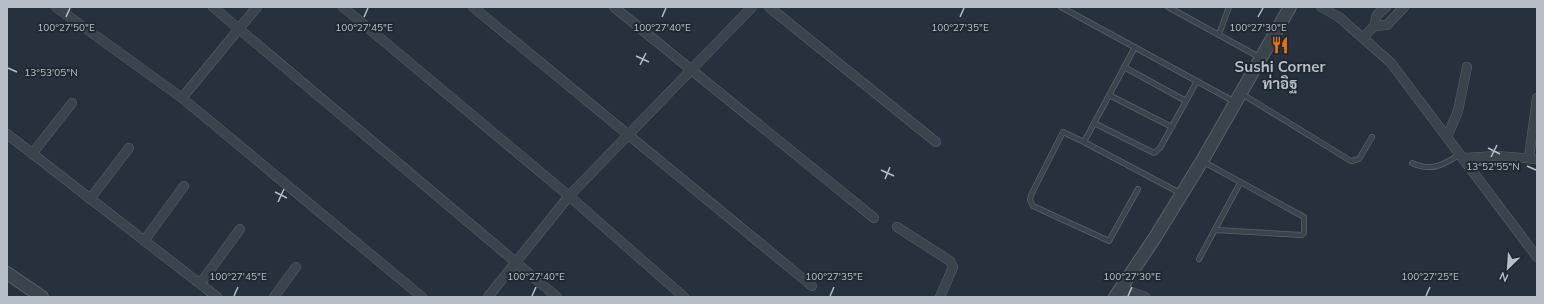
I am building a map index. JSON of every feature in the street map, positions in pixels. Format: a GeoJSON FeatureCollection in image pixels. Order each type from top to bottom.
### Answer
{"type":"FeatureCollection","features":[{"type":"Feature","properties":{"kind":"street"},"geometry":{"type":"LineString","coordinates":[[56,7],[182,98],[422,297]]}},
{"type":"Feature","properties":{"kind":"street"},"geometry":{"type":"LineString","coordinates":[[213,7],[558,297]]}},
{"type":"Feature","properties":{"kind":"street"},"geometry":{"type":"LineString","coordinates":[[182,98],[257,7]]}},
{"type":"Feature","properties":{"kind":"street"},"geometry":{"type":"LineString","coordinates":[[343,7],[569,196],[684,297]]}},
{"type":"Feature","properties":{"kind":"street"},"geometry":{"type":"LineString","coordinates":[[474,7],[627,135],[812,286]]}},
{"type":"Feature","properties":{"kind":"street"},"geometry":{"type":"LineString","coordinates":[[614,7],[874,218]]}},
{"type":"Feature","properties":{"kind":"street"},"geometry":{"type":"LineString","coordinates":[[488,297],[518,262],[569,196],[752,7]]}},
{"type":"Feature","properties":{"kind":"street"},"geometry":{"type":"LineString","coordinates":[[769,7],[936,142]]}},
{"type":"Feature","properties":{"kind":"street"},"geometry":{"type":"LineString","coordinates":[[1145,297],[1119,293],[1202,161],[1290,7]]}},
{"type":"Feature","properties":{"kind":"street"},"geometry":{"type":"LineString","coordinates":[[1321,7],[1339,17],[1364,37],[1391,63],[1537,257]]}},
{"type":"Feature","properties":{"kind":"street"},"geometry":{"type":"LineString","coordinates":[[1364,37],[1374,26],[1378,15],[1386,7]]}},
{"type":"Feature","properties":{"kind":"street"},"geometry":{"type":"LineString","coordinates":[[1374,26],[1387,25],[1404,7]]}},
{"type":"Feature","properties":{"kind":"street"},"geometry":{"type":"LineString","coordinates":[[1447,137],[1458,111],[1467,67]]}},
{"type":"Feature","properties":{"kind":"street"},"geometry":{"type":"LineString","coordinates":[[1462,156],[1496,156],[1533,159],[1537,98]]}},
{"type":"Feature","properties":{"kind":"street"},"geometry":{"type":"LineString","coordinates":[[32,154],[72,102]]}},
{"type":"Feature","properties":{"kind":"street"},"geometry":{"type":"LineString","coordinates":[[7,134],[217,297]]}},
{"type":"Feature","properties":{"kind":"street"},"geometry":{"type":"LineString","coordinates":[[90,199],[129,148]]}},
{"type":"Feature","properties":{"kind":"street"},"geometry":{"type":"LineString","coordinates":[[144,241],[184,186]]}},
{"type":"Feature","properties":{"kind":"street"},"geometry":{"type":"LineString","coordinates":[[897,227],[950,261],[953,267],[940,297]]}},
{"type":"Feature","properties":{"kind":"street"},"geometry":{"type":"LineString","coordinates":[[200,284],[240,229]]}},
{"type":"Feature","properties":{"kind":"street"},"geometry":{"type":"LineString","coordinates":[[274,297],[296,267]]}},
{"type":"Feature","properties":{"kind":"street"},"geometry":{"type":"LineString","coordinates":[[7,274],[42,297]]}},
{"type":"Feature","properties":{"kind":"lane"},"geometry":{"type":"LineString","coordinates":[[1061,7],[1197,81],[1238,97],[1351,161],[1359,159],[1372,137]]}},
{"type":"Feature","properties":{"kind":"lane"},"geometry":{"type":"LineString","coordinates":[[1168,7],[1261,58]]}},
{"type":"Feature","properties":{"kind":"lane"},"geometry":{"type":"LineString","coordinates":[[1219,34],[1229,7]]}},
{"type":"Feature","properties":{"kind":"lane"},"geometry":{"type":"LineString","coordinates":[[1084,142],[1135,47]]}},
{"type":"Feature","properties":{"kind":"lane"},"geometry":{"type":"LineString","coordinates":[[1124,67],[1186,101]]}},
{"type":"Feature","properties":{"kind":"lane"},"geometry":{"type":"LineString","coordinates":[[1094,122],[1154,153],[1160,148],[1197,81]]}},
{"type":"Feature","properties":{"kind":"lane"},"geometry":{"type":"LineString","coordinates":[[1109,95],[1172,127]]}},
{"type":"Feature","properties":{"kind":"lane"},"geometry":{"type":"LineString","coordinates":[[1138,189],[1109,241],[1034,206],[1030,200],[1031,195],[1063,132],[1182,194]]}},
{"type":"Feature","properties":{"kind":"lane"},"geometry":{"type":"LineString","coordinates":[[1412,163],[1432,167],[1446,164],[1462,156]]}},
{"type":"Feature","properties":{"kind":"lane"},"geometry":{"type":"LineString","coordinates":[[1202,161],[1304,217],[1304,234],[1216,230]]}},
{"type":"Feature","properties":{"kind":"lane"},"geometry":{"type":"LineString","coordinates":[[1199,259],[1240,183]]}},
{"type":"Feature","properties":{"kind":"place","name":"Sushi Corner ท่าอิฐ"},"geometry":{"type":"Point","coordinates":[1280,45]}}]}
